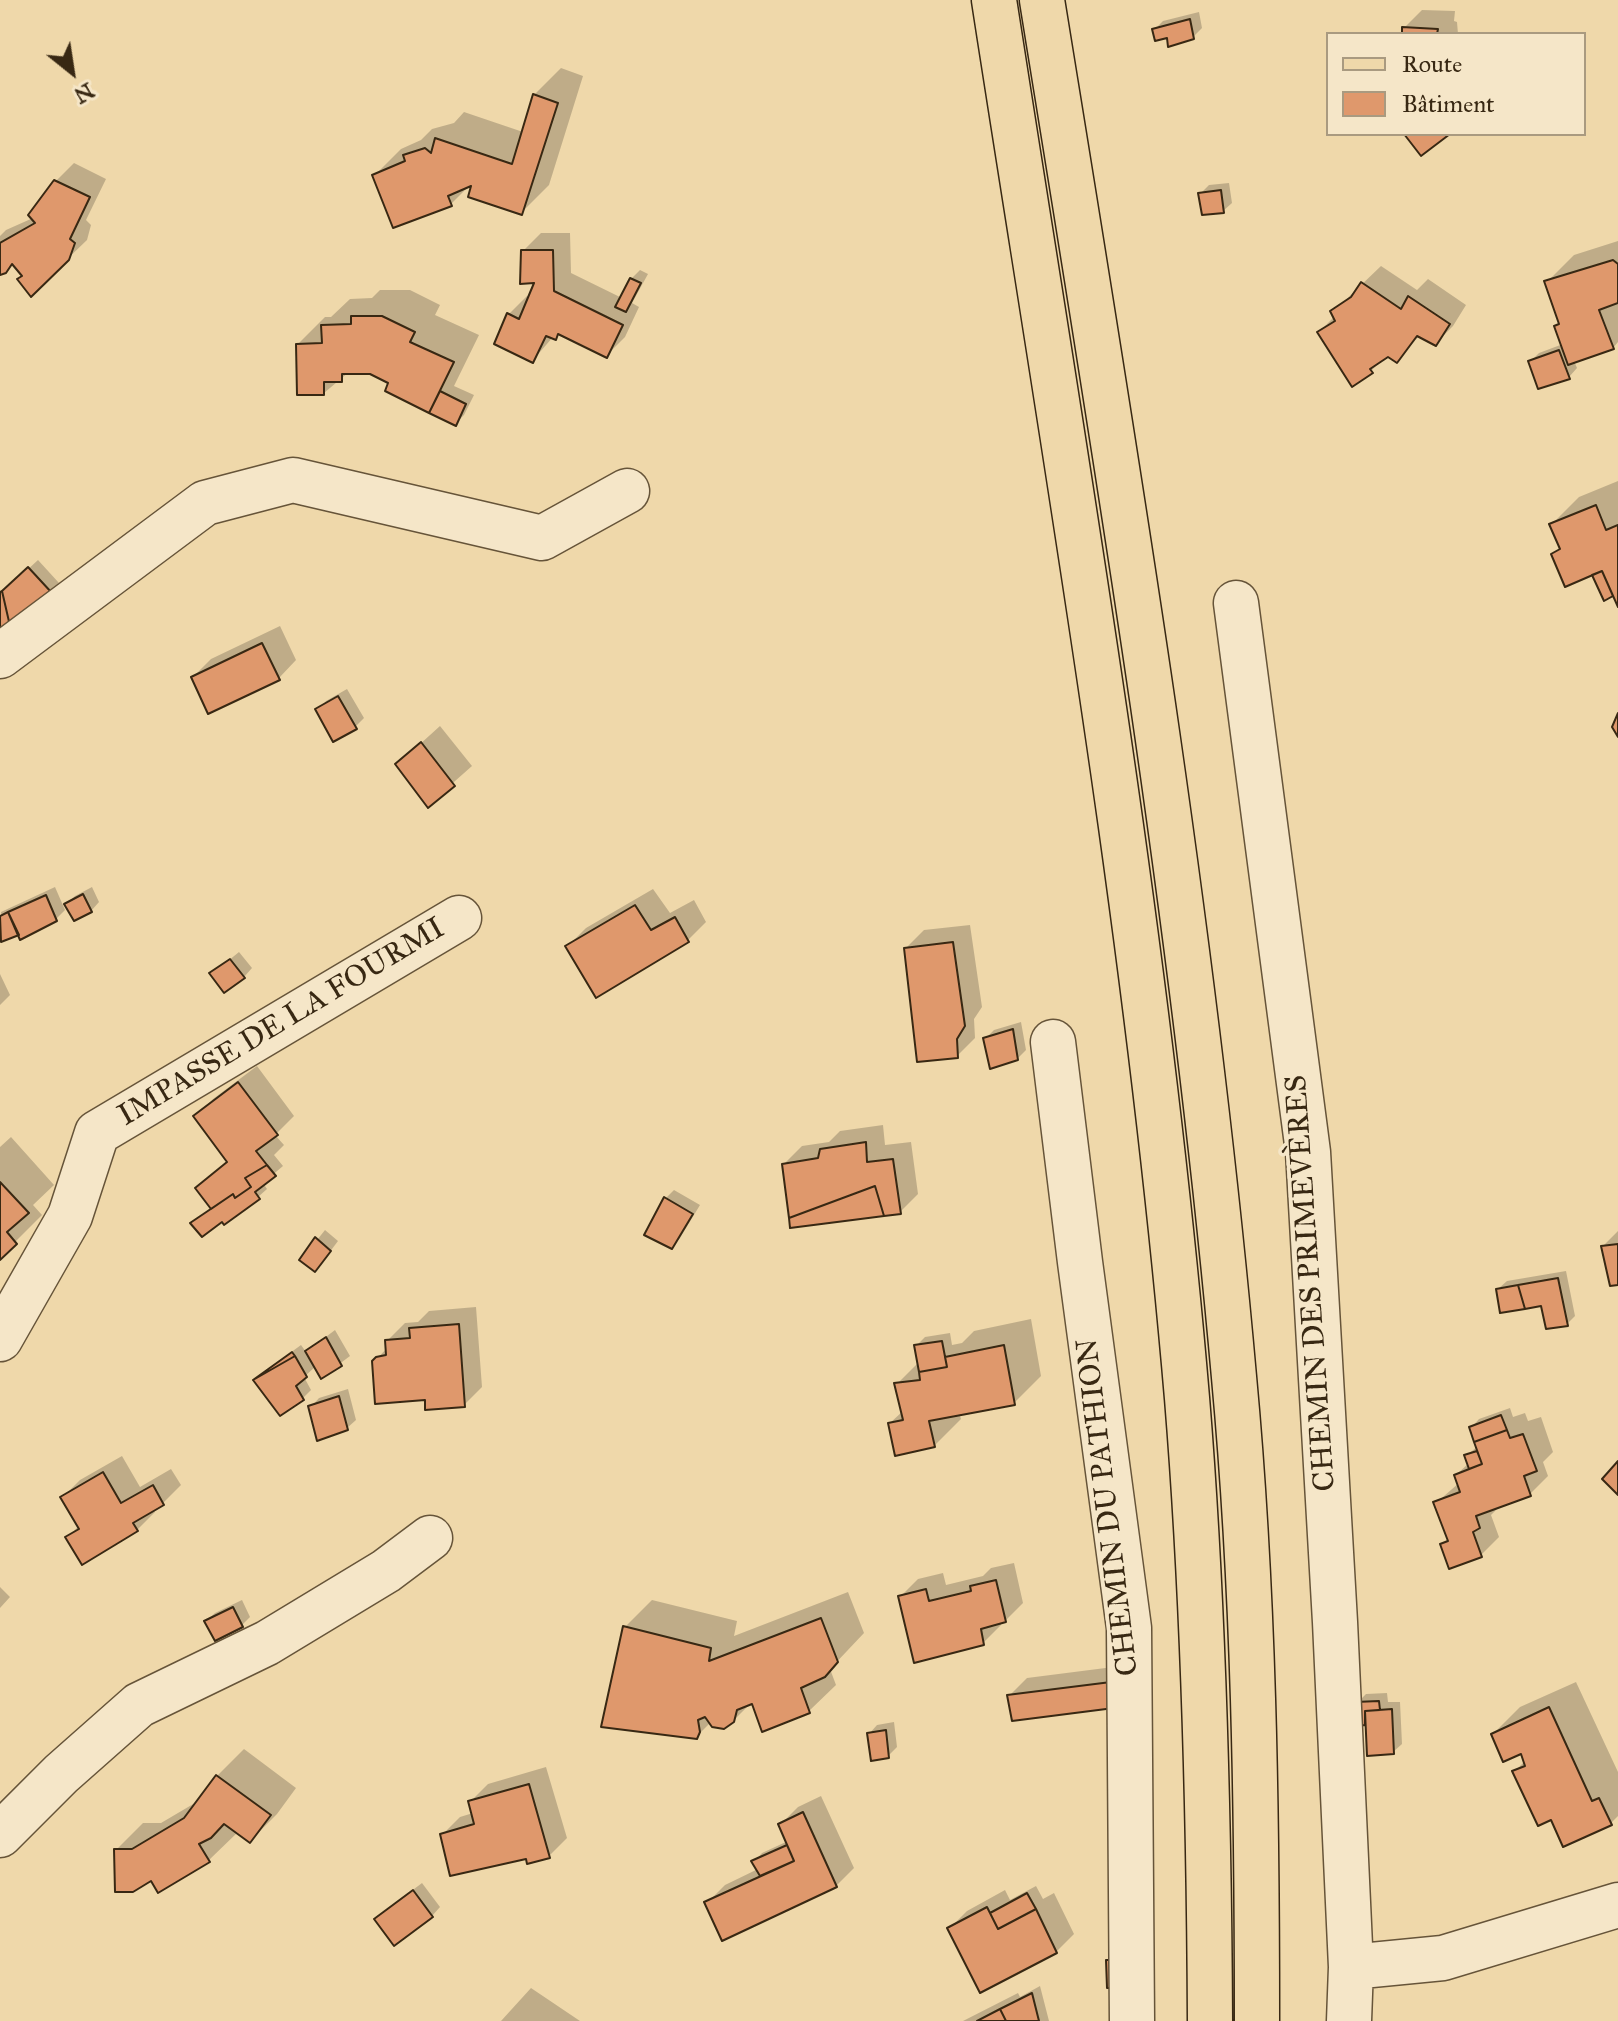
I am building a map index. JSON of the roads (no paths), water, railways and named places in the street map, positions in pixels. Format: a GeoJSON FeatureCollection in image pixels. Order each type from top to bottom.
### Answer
{"type":"FeatureCollection","features":[{"type":"Feature","properties":{"kind":"main road"},"geometry":{"type":"LineString","coordinates":[[994,0],[1115,783],[1155,1089],[1187,1398],[1204,1657],[1210,2021]]}},
{"type":"Feature","properties":{"kind":"main road"},"geometry":{"type":"LineString","coordinates":[[1042,0],[1119,475],[1203,1074],[1235,1381],[1251,1641],[1257,2021]]}},
{"type":"Feature","properties":{"kind":"street"},"geometry":{"type":"LineString","coordinates":[[0,656],[205,503],[293,480],[542,538],[627,491]]}},
{"type":"Feature","properties":{"kind":"street","name":"CHEMIN DES PRIMEVÈRES"},"geometry":{"type":"LineString","coordinates":[[1236,603],[1308,1152],[1351,1967],[1349,2021]]}},
{"type":"Feature","properties":{"kind":"street","name":"IMPASSE DE LA FOURMI"},"geometry":{"type":"LineString","coordinates":[[0,1339],[70,1216],[97,1133],[459,918]]}},
{"type":"Feature","properties":{"kind":"street","name":"CHEMIN DU PATHION"},"geometry":{"type":"LineString","coordinates":[[1053,1042],[1129,1628],[1132,2021]]}},
{"type":"Feature","properties":{"kind":"street"},"geometry":{"type":"LineString","coordinates":[[0,1835],[61,1774],[139,1705],[267,1643],[386,1571],[430,1538]]}},
{"type":"Feature","properties":{"kind":"street"},"geometry":{"type":"LineString","coordinates":[[1351,1967],[1443,1958],[1618,1905]]}}]}
